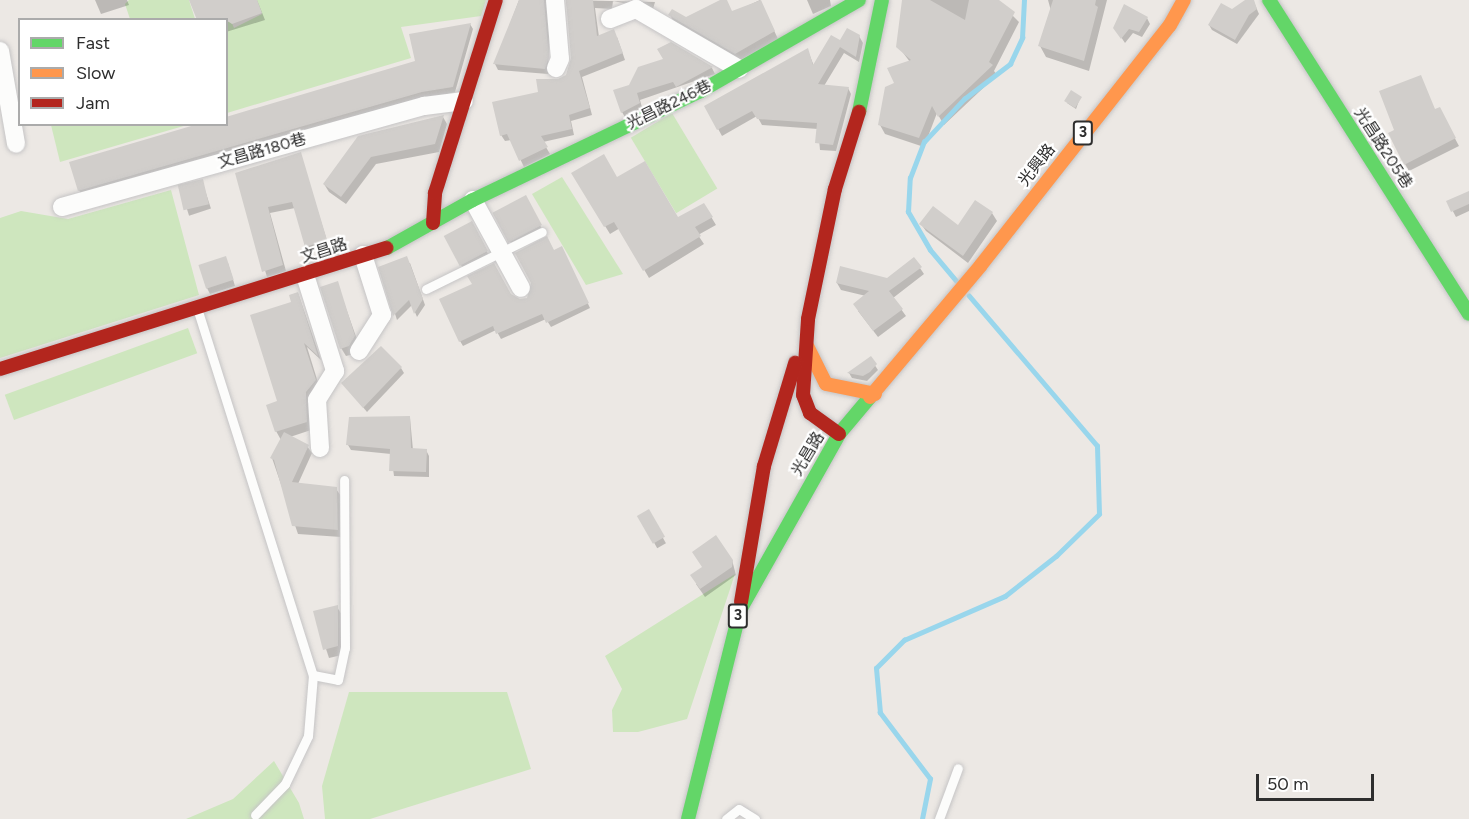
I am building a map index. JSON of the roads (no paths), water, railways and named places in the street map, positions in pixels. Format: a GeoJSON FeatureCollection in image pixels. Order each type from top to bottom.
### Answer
{"type":"FeatureCollection","features":[{"type":"Feature","properties":{"kind":"main road"},"geometry":{"type":"LineString","coordinates":[[433,223],[435,193],[496,0]]}},
{"type":"Feature","properties":{"kind":"main road","name":"光昌路246巷"},"geometry":{"type":"LineString","coordinates":[[433,223],[473,200],[739,69],[860,0]]}},
{"type":"Feature","properties":{"kind":"main road","name":"光昌路"},"geometry":{"type":"LineString","coordinates":[[688,819],[740,610],[839,434],[810,413],[803,394],[808,319],[835,189],[865,91],[882,0]]}},
{"type":"Feature","properties":{"kind":"main road","name":"光興路"},"geometry":{"type":"LineString","coordinates":[[875,394],[981,265],[1170,25],[1184,0]]}},
{"type":"Feature","properties":{"kind":"main road","name":"光昌路205巷"},"geometry":{"type":"LineString","coordinates":[[1269,0],[1469,314]]}},
{"type":"Feature","properties":{"kind":"main road","name":"文昌路"},"geometry":{"type":"LineString","coordinates":[[0,369],[394,246],[433,223]]}},
{"type":"Feature","properties":{"kind":"main road"},"geometry":{"type":"LineString","coordinates":[[808,319],[807,349],[826,384],[875,394]]}},
{"type":"Feature","properties":{"kind":"main road"},"geometry":{"type":"LineString","coordinates":[[740,610],[764,466],[808,319]]}},
{"type":"Feature","properties":{"kind":"main road","name":"3"},"geometry":{"type":"LineString","coordinates":[[839,434],[875,394]]}},
{"type":"Feature","properties":{"kind":"street"},"geometry":{"type":"LineString","coordinates":[[555,0],[560,59],[556,68]]}},
{"type":"Feature","properties":{"kind":"street"},"geometry":{"type":"LineString","coordinates":[[610,19],[636,9],[739,69]]}},
{"type":"Feature","properties":{"kind":"street"},"geometry":{"type":"LineString","coordinates":[[0,51],[16,144]]}},
{"type":"Feature","properties":{"kind":"street","name":"文昌路180巷"},"geometry":{"type":"LineString","coordinates":[[62,207],[424,106],[464,101]]}},
{"type":"Feature","properties":{"kind":"street"},"geometry":{"type":"LineString","coordinates":[[473,200],[521,288]]}},
{"type":"Feature","properties":{"kind":"street"},"geometry":{"type":"LineString","coordinates":[[359,351],[382,315],[363,255]]}},
{"type":"Feature","properties":{"kind":"street"},"geometry":{"type":"LineString","coordinates":[[305,274],[335,371],[317,400],[320,448]]}},
{"type":"Feature","properties":{"kind":"lane"},"geometry":{"type":"LineString","coordinates":[[426,289],[502,254],[542,232]]}},
{"type":"Feature","properties":{"kind":"lane"},"geometry":{"type":"LineString","coordinates":[[197,306],[313,675],[308,736],[285,784],[255,815]]}},
{"type":"Feature","properties":{"kind":"lane"},"geometry":{"type":"LineString","coordinates":[[313,675],[338,680],[345,648],[344,480]]}},
{"type":"Feature","properties":{"kind":"lane"},"geometry":{"type":"LineString","coordinates":[[939,819],[958,768]]}},
{"type":"Feature","properties":{"kind":"lane"},"geometry":{"type":"LineString","coordinates":[[726,819],[739,809],[755,819]]}},
{"type":"Feature","properties":{"kind":"waterway"},"geometry":{"type":"LineString","coordinates":[[956,281],[930,250],[908,212],[910,178],[924,142],[964,99],[1010,64],[1022,38],[1024,0]]}},
{"type":"Feature","properties":{"kind":"waterway"},"geometry":{"type":"LineString","coordinates":[[922,819],[930,779],[880,713],[876,668],[904,640],[1005,596],[1056,556],[1099,514],[1097,446],[969,296]]}}]}
